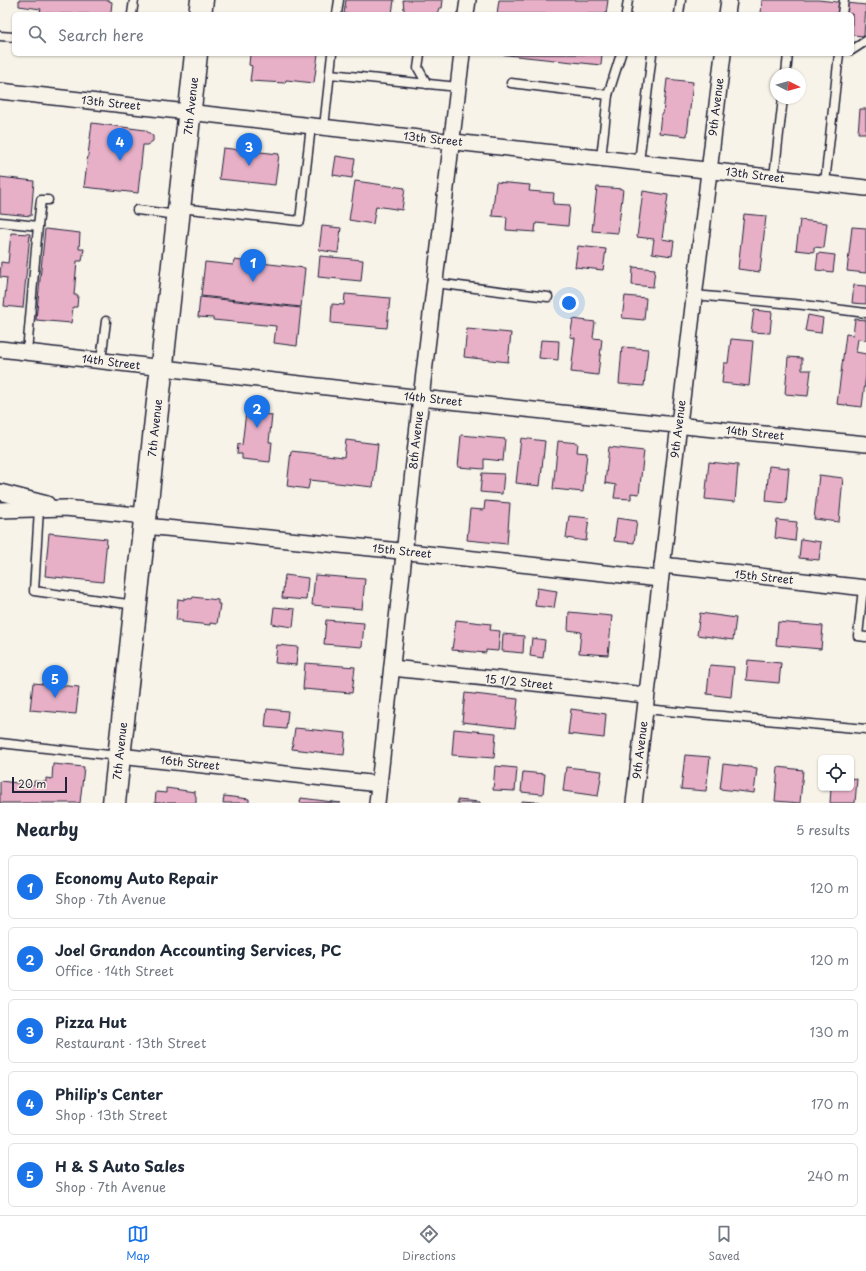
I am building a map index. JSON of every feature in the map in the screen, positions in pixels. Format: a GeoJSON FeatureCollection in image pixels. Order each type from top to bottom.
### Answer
{"type":"FeatureCollection","features":[{"type":"Feature","properties":{"kind":"main road"},"geometry":{"type":"LineString","coordinates":[[200,12],[202,0]]}},
{"type":"Feature","properties":{"kind":"main road","name":"7th Avenue"},"geometry":{"type":"LineString","coordinates":[[114,803],[196,56]]}},
{"type":"Feature","properties":{"kind":"street"},"geometry":{"type":"LineString","coordinates":[[466,12],[468,0]]}},
{"type":"Feature","properties":{"kind":"street"},"geometry":{"type":"LineString","coordinates":[[727,12],[729,0]]}},
{"type":"Feature","properties":{"kind":"street","name":"8th Avenue"},"geometry":{"type":"LineString","coordinates":[[377,803],[421,398],[462,56]]}},
{"type":"Feature","properties":{"kind":"street","name":"9th Avenue"},"geometry":{"type":"LineString","coordinates":[[634,803],[722,56]]}},
{"type":"Feature","properties":{"kind":"street","name":"13th Street"},"geometry":{"type":"LineString","coordinates":[[0,91],[866,188]]}},
{"type":"Feature","properties":{"kind":"street","name":"14th Street"},"geometry":{"type":"LineString","coordinates":[[0,349],[421,398],[679,426],[866,444]]}},
{"type":"Feature","properties":{"kind":"street","name":"15th Street"},"geometry":{"type":"LineString","coordinates":[[0,492],[65,508],[145,521],[404,551],[864,588]]}},
{"type":"Feature","properties":{"kind":"street","name":"15th Street"},"geometry":{"type":"LineString","coordinates":[[0,510],[65,508]]}},
{"type":"Feature","properties":{"kind":"street","name":"15 1/2 Street"},"geometry":{"type":"LineString","coordinates":[[392,668],[645,702]]}},
{"type":"Feature","properties":{"kind":"street","name":"16th Street"},"geometry":{"type":"LineString","coordinates":[[119,756],[379,784]]}},
{"type":"Feature","properties":{"kind":"lane"},"geometry":{"type":"LineString","coordinates":[[132,12],[134,0]]}},
{"type":"Feature","properties":{"kind":"lane"},"geometry":{"type":"LineString","coordinates":[[337,12],[339,0]]}},
{"type":"Feature","properties":{"kind":"lane"},"geometry":{"type":"LineString","coordinates":[[626,12],[628,0]]}},
{"type":"Feature","properties":{"kind":"lane"},"geometry":{"type":"LineString","coordinates":[[679,12],[681,0]]}},
{"type":"Feature","properties":{"kind":"lane"},"geometry":{"type":"LineString","coordinates":[[842,12],[844,0]]}},
{"type":"Feature","properties":{"kind":"lane"},"geometry":{"type":"LineString","coordinates":[[0,36],[12,37]]}},
{"type":"Feature","properties":{"kind":"lane"},"geometry":{"type":"LineString","coordinates":[[854,49],[866,41]]}},
{"type":"Feature","properties":{"kind":"lane"},"geometry":{"type":"LineString","coordinates":[[137,210],[300,221],[317,127],[330,74],[332,56]]}},
{"type":"Feature","properties":{"kind":"lane"},"geometry":{"type":"LineString","coordinates":[[420,56],[418,68],[427,84]]}},
{"type":"Feature","properties":{"kind":"lane"},"geometry":{"type":"LineString","coordinates":[[600,158],[608,95],[620,56]]}},
{"type":"Feature","properties":{"kind":"lane"},"geometry":{"type":"LineString","coordinates":[[639,162],[652,56]]}},
{"type":"Feature","properties":{"kind":"lane"},"geometry":{"type":"LineString","coordinates":[[787,68],[788,56]]}},
{"type":"Feature","properties":{"kind":"lane"},"geometry":{"type":"LineString","coordinates":[[825,184],[841,56]]}},
{"type":"Feature","properties":{"kind":"lane"},"geometry":{"type":"LineString","coordinates":[[330,74],[458,87]]}},
{"type":"Feature","properties":{"kind":"lane"},"geometry":{"type":"LineString","coordinates":[[511,83],[608,95]]}},
{"type":"Feature","properties":{"kind":"lane"},"geometry":{"type":"LineString","coordinates":[[774,177],[782,104]]}},
{"type":"Feature","properties":{"kind":"lane"},"geometry":{"type":"LineString","coordinates":[[27,352],[41,200],[48,200]]}},
{"type":"Feature","properties":{"kind":"lane"},"geometry":{"type":"LineString","coordinates":[[0,222],[38,226]]}},
{"type":"Feature","properties":{"kind":"lane"},"geometry":{"type":"LineString","coordinates":[[435,283],[548,297]]}},
{"type":"Feature","properties":{"kind":"lane"},"geometry":{"type":"LineString","coordinates":[[694,295],[804,305],[866,313]]}},
{"type":"Feature","properties":{"kind":"lane"},"geometry":{"type":"LineString","coordinates":[[101,360],[106,321]]}},
{"type":"Feature","properties":{"kind":"lane"},"geometry":{"type":"LineString","coordinates":[[40,509],[34,591],[136,605]]}},
{"type":"Feature","properties":{"kind":"lane"},"geometry":{"type":"LineString","coordinates":[[864,588],[858,636],[866,637]]}},
{"type":"Feature","properties":{"kind":"lane"},"geometry":{"type":"LineString","coordinates":[[645,702],[866,729]]}},
{"type":"Feature","properties":{"kind":"lane","name":"16th Street"},"geometry":{"type":"LineString","coordinates":[[0,744],[119,756]]}},
{"type":"Feature","properties":{"kind":"building"},"geometry":{"type":"Polygon","coordinates":[[[19,0],[109,0],[112,2],[111,12],[40,12],[41,9],[19,6],[19,0]]]}},
{"type":"Feature","properties":{"kind":"building"},"geometry":{"type":"Polygon","coordinates":[[[346,0],[394,0],[392,12],[344,12],[346,0]]]}},
{"type":"Feature","properties":{"kind":"building"},"geometry":{"type":"Polygon","coordinates":[[[403,0],[443,0],[442,8],[439,8],[438,12],[406,12],[403,0]]]}},
{"type":"Feature","properties":{"kind":"building"},"geometry":{"type":"Polygon","coordinates":[[[499,0],[608,0],[606,12],[497,12],[499,0]]]}},
{"type":"Feature","properties":{"kind":"building"},"geometry":{"type":"Polygon","coordinates":[[[762,0],[818,0],[866,5],[864,36],[854,35],[854,12],[761,12],[762,0]]]}},
{"type":"Feature","properties":{"kind":"building"},"geometry":{"type":"Polygon","coordinates":[[[250,56],[318,56],[314,83],[286,80],[285,83],[250,81],[252,66],[249,65],[250,56]]]}},
{"type":"Feature","properties":{"kind":"building"},"geometry":{"type":"Polygon","coordinates":[[[517,56],[602,56],[601,65],[517,56]]]}},
{"type":"Feature","properties":{"kind":"building"},"geometry":{"type":"Polygon","coordinates":[[[667,79],[693,82],[687,136],[659,133],[667,79]]]}},
{"type":"Feature","properties":{"kind":"building"},"geometry":{"type":"Polygon","coordinates":[[[860,109],[866,109],[866,133],[858,133],[860,109]]]}},
{"type":"Feature","properties":{"kind":"building"},"geometry":{"type":"Polygon","coordinates":[[[92,123],[145,130],[153,136],[153,141],[147,145],[143,145],[138,193],[84,187],[92,123]]]}},
{"type":"Feature","properties":{"kind":"building"},"geometry":{"type":"Polygon","coordinates":[[[223,148],[279,154],[275,185],[219,179],[223,148]]]}},
{"type":"Feature","properties":{"kind":"building"},"geometry":{"type":"Polygon","coordinates":[[[336,156],[355,159],[352,178],[333,175],[336,156]]]}},
{"type":"Feature","properties":{"kind":"building"},"geometry":{"type":"Polygon","coordinates":[[[0,177],[34,181],[31,216],[0,213],[0,177]]]}},
{"type":"Feature","properties":{"kind":"building"},"geometry":{"type":"Polygon","coordinates":[[[355,181],[405,188],[402,210],[376,206],[373,224],[349,220],[355,181]]]}},
{"type":"Feature","properties":{"kind":"building"},"geometry":{"type":"Polygon","coordinates":[[[496,182],[530,185],[529,191],[554,193],[553,204],[570,205],[568,226],[536,223],[535,232],[506,230],[507,217],[492,216],[496,182]]]}},
{"type":"Feature","properties":{"kind":"building"},"geometry":{"type":"Polygon","coordinates":[[[597,187],[623,189],[618,233],[592,231],[597,187]]]}},
{"type":"Feature","properties":{"kind":"building"},"geometry":{"type":"Polygon","coordinates":[[[643,191],[668,195],[662,239],[674,241],[672,256],[652,253],[654,239],[637,237],[643,191]]]}},
{"type":"Feature","properties":{"kind":"building"},"geometry":{"type":"Polygon","coordinates":[[[744,214],[766,216],[760,272],[738,269],[744,214]]]}},
{"type":"Feature","properties":{"kind":"building"},"geometry":{"type":"Polygon","coordinates":[[[800,220],[827,223],[824,248],[814,247],[814,252],[796,250],[800,220]]]}},
{"type":"Feature","properties":{"kind":"building"},"geometry":{"type":"Polygon","coordinates":[[[322,226],[341,228],[338,253],[319,250],[322,226]]]}},
{"type":"Feature","properties":{"kind":"building"},"geometry":{"type":"Polygon","coordinates":[[[852,227],[866,228],[866,273],[847,271],[852,227]]]}},
{"type":"Feature","properties":{"kind":"building"},"geometry":{"type":"Polygon","coordinates":[[[45,229],[80,233],[79,249],[84,249],[82,261],[77,261],[74,295],[78,295],[77,307],[73,307],[71,323],[36,320],[45,229]]]}},
{"type":"Feature","properties":{"kind":"building"},"geometry":{"type":"Polygon","coordinates":[[[11,233],[30,234],[23,308],[4,306],[7,278],[0,277],[1,262],[8,263],[11,233]]]}},
{"type":"Feature","properties":{"kind":"building"},"geometry":{"type":"Polygon","coordinates":[[[578,246],[606,249],[603,270],[575,267],[578,246]]]}},
{"type":"Feature","properties":{"kind":"building"},"geometry":{"type":"Polygon","coordinates":[[[818,253],[835,255],[833,272],[816,270],[818,253]]]}},
{"type":"Feature","properties":{"kind":"building"},"geometry":{"type":"Polygon","coordinates":[[[320,256],[363,260],[361,281],[318,277],[320,256]]]}},
{"type":"Feature","properties":{"kind":"building"},"geometry":{"type":"Polygon","coordinates":[[[234,260],[305,268],[301,307],[201,296],[205,262],[233,265],[234,260]]]}},
{"type":"Feature","properties":{"kind":"building"},"geometry":{"type":"Polygon","coordinates":[[[633,267],[655,269],[653,287],[632,285],[633,267]]]}},
{"type":"Feature","properties":{"kind":"building"},"geometry":{"type":"Polygon","coordinates":[[[854,285],[866,286],[866,304],[852,303],[854,285]]]}},
{"type":"Feature","properties":{"kind":"building"},"geometry":{"type":"Polygon","coordinates":[[[345,294],[390,298],[387,328],[331,323],[332,304],[344,305],[345,294]]]}},
{"type":"Feature","properties":{"kind":"building"},"geometry":{"type":"Polygon","coordinates":[[[625,296],[646,298],[644,320],[622,318],[625,296]]]}},
{"type":"Feature","properties":{"kind":"building"},"geometry":{"type":"Polygon","coordinates":[[[200,297],[301,308],[297,346],[274,343],[276,326],[213,320],[213,318],[198,317],[200,297]]]}},
{"type":"Feature","properties":{"kind":"building"},"geometry":{"type":"Polygon","coordinates":[[[754,310],[772,312],[770,333],[751,332],[754,310]]]}},
{"type":"Feature","properties":{"kind":"building"},"geometry":{"type":"Polygon","coordinates":[[[808,315],[823,318],[821,333],[805,331],[808,315]]]}},
{"type":"Feature","properties":{"kind":"building"},"geometry":{"type":"Polygon","coordinates":[[[573,319],[595,322],[593,338],[602,339],[598,375],[571,372],[575,338],[570,337],[573,319]]]}},
{"type":"Feature","properties":{"kind":"building"},"geometry":{"type":"Polygon","coordinates":[[[855,319],[866,320],[866,340],[858,339],[856,352],[866,354],[866,374],[862,407],[837,404],[846,334],[853,335],[855,319]]]}},
{"type":"Feature","properties":{"kind":"building"},"geometry":{"type":"Polygon","coordinates":[[[467,329],[511,333],[508,362],[464,357],[467,329]]]}},
{"type":"Feature","properties":{"kind":"building"},"geometry":{"type":"Polygon","coordinates":[[[731,339],[753,341],[749,386],[722,383],[724,363],[728,363],[731,339]]]}},
{"type":"Feature","properties":{"kind":"building"},"geometry":{"type":"Polygon","coordinates":[[[541,340],[559,341],[558,360],[539,358],[541,340]]]}},
{"type":"Feature","properties":{"kind":"building"},"geometry":{"type":"Polygon","coordinates":[[[622,347],[648,349],[644,386],[619,384],[622,347]]]}},
{"type":"Feature","properties":{"kind":"building"},"geometry":{"type":"Polygon","coordinates":[[[788,357],[802,358],[802,370],[811,370],[808,396],[785,394],[788,357]]]}},
{"type":"Feature","properties":{"kind":"building"},"geometry":{"type":"Polygon","coordinates":[[[246,412],[272,415],[269,442],[272,442],[270,462],[242,459],[242,454],[237,454],[238,444],[242,445],[246,412]]]}},
{"type":"Feature","properties":{"kind":"building"},"geometry":{"type":"Polygon","coordinates":[[[461,435],[505,439],[503,461],[484,459],[484,469],[458,467],[461,435]]]}},
{"type":"Feature","properties":{"kind":"building"},"geometry":{"type":"Polygon","coordinates":[[[521,438],[545,441],[540,486],[516,483],[521,438]]]}},
{"type":"Feature","properties":{"kind":"building"},"geometry":{"type":"Polygon","coordinates":[[[346,440],[378,444],[373,487],[310,480],[308,489],[287,486],[291,451],[344,457],[346,440]]]}},
{"type":"Feature","properties":{"kind":"building"},"geometry":{"type":"Polygon","coordinates":[[[558,441],[578,443],[577,452],[587,453],[583,492],[553,489],[558,441]]]}},
{"type":"Feature","properties":{"kind":"building"},"geometry":{"type":"Polygon","coordinates":[[[609,447],[644,451],[639,494],[631,493],[631,499],[614,498],[616,485],[605,483],[609,447]]]}},
{"type":"Feature","properties":{"kind":"building"},"geometry":{"type":"Polygon","coordinates":[[[709,462],[738,465],[735,502],[705,499],[709,462]]]}},
{"type":"Feature","properties":{"kind":"building"},"geometry":{"type":"Polygon","coordinates":[[[769,466],[789,468],[786,503],[766,501],[769,466]]]}},
{"type":"Feature","properties":{"kind":"building"},"geometry":{"type":"Polygon","coordinates":[[[482,473],[504,474],[502,494],[480,492],[482,473]]]}},
{"type":"Feature","properties":{"kind":"building"},"geometry":{"type":"Polygon","coordinates":[[[819,475],[843,478],[839,522],[814,519],[819,475]]]}},
{"type":"Feature","properties":{"kind":"building"},"geometry":{"type":"Polygon","coordinates":[[[485,501],[510,503],[507,544],[467,540],[470,509],[484,510],[485,501]]]}},
{"type":"Feature","properties":{"kind":"building"},"geometry":{"type":"Polygon","coordinates":[[[569,516],[589,518],[586,541],[566,538],[569,516]]]}},
{"type":"Feature","properties":{"kind":"building"},"geometry":{"type":"Polygon","coordinates":[[[617,518],[637,521],[634,543],[614,541],[617,518]]]}},
{"type":"Feature","properties":{"kind":"building"},"geometry":{"type":"Polygon","coordinates":[[[777,520],[797,522],[795,541],[775,538],[777,520]]]}},
{"type":"Feature","properties":{"kind":"building"},"geometry":{"type":"Polygon","coordinates":[[[49,533],[107,539],[103,582],[45,576],[49,533]]]}},
{"type":"Feature","properties":{"kind":"building"},"geometry":{"type":"Polygon","coordinates":[[[801,539],[821,542],[819,560],[799,558],[801,539]]]}},
{"type":"Feature","properties":{"kind":"building"},"geometry":{"type":"Polygon","coordinates":[[[285,575],[308,578],[306,600],[282,598],[285,575]]]}},
{"type":"Feature","properties":{"kind":"building"},"geometry":{"type":"Polygon","coordinates":[[[315,575],[365,579],[362,609],[312,605],[315,575]]]}},
{"type":"Feature","properties":{"kind":"building"},"geometry":{"type":"Polygon","coordinates":[[[537,588],[557,591],[554,608],[535,606],[537,588]]]}},
{"type":"Feature","properties":{"kind":"building"},"geometry":{"type":"Polygon","coordinates":[[[193,597],[218,600],[218,604],[220,604],[217,624],[210,623],[210,625],[176,620],[178,599],[192,599],[193,597]]]}},
{"type":"Feature","properties":{"kind":"building"},"geometry":{"type":"Polygon","coordinates":[[[274,607],[295,609],[293,627],[272,624],[274,607]]]}},
{"type":"Feature","properties":{"kind":"building"},"geometry":{"type":"Polygon","coordinates":[[[569,612],[612,616],[608,655],[579,653],[581,632],[568,630],[569,612]]]}},
{"type":"Feature","properties":{"kind":"building"},"geometry":{"type":"Polygon","coordinates":[[[700,613],[736,618],[733,640],[697,635],[700,613]]]}},
{"type":"Feature","properties":{"kind":"building"},"geometry":{"type":"Polygon","coordinates":[[[326,620],[364,623],[362,647],[324,644],[326,620]]]}},
{"type":"Feature","properties":{"kind":"building"},"geometry":{"type":"Polygon","coordinates":[[[456,620],[491,624],[490,630],[500,631],[498,651],[486,650],[486,653],[452,650],[456,620]]]}},
{"type":"Feature","properties":{"kind":"building"},"geometry":{"type":"Polygon","coordinates":[[[778,622],[823,626],[821,649],[776,645],[778,622]]]}},
{"type":"Feature","properties":{"kind":"building"},"geometry":{"type":"Polygon","coordinates":[[[503,634],[524,636],[523,653],[502,651],[503,634]]]}},
{"type":"Feature","properties":{"kind":"building"},"geometry":{"type":"Polygon","coordinates":[[[532,638],[545,640],[543,658],[530,656],[532,638]]]}},
{"type":"Feature","properties":{"kind":"building"},"geometry":{"type":"Polygon","coordinates":[[[277,645],[298,647],[296,665],[275,663],[277,645]]]}},
{"type":"Feature","properties":{"kind":"building"},"geometry":{"type":"Polygon","coordinates":[[[748,660],[781,663],[779,683],[746,680],[748,660]]]}},
{"type":"Feature","properties":{"kind":"building"},"geometry":{"type":"Polygon","coordinates":[[[305,663],[355,667],[352,693],[303,689],[305,663]]]}},
{"type":"Feature","properties":{"kind":"building"},"geometry":{"type":"Polygon","coordinates":[[[710,665],[734,667],[731,697],[707,694],[710,665]]]}},
{"type":"Feature","properties":{"kind":"building"},"geometry":{"type":"Polygon","coordinates":[[[33,683],[79,687],[76,714],[30,710],[33,683]]]}},
{"type":"Feature","properties":{"kind":"building"},"geometry":{"type":"Polygon","coordinates":[[[465,693],[518,699],[515,728],[462,722],[465,693]]]}},
{"type":"Feature","properties":{"kind":"building"},"geometry":{"type":"Polygon","coordinates":[[[267,709],[288,711],[286,729],[265,727],[267,709]]]}},
{"type":"Feature","properties":{"kind":"building"},"geometry":{"type":"Polygon","coordinates":[[[571,709],[606,714],[604,738],[568,734],[571,709]]]}},
{"type":"Feature","properties":{"kind":"building"},"geometry":{"type":"Polygon","coordinates":[[[295,728],[346,733],[344,755],[292,749],[295,728]]]}},
{"type":"Feature","properties":{"kind":"building"},"geometry":{"type":"Polygon","coordinates":[[[454,729],[496,733],[494,758],[452,755],[454,729]]]}},
{"type":"Feature","properties":{"kind":"building"},"geometry":{"type":"Polygon","coordinates":[[[685,755],[710,757],[706,791],[681,789],[685,755]]]}},
{"type":"Feature","properties":{"kind":"building"},"geometry":{"type":"Polygon","coordinates":[[[53,764],[84,767],[80,803],[0,803],[0,781],[34,785],[34,781],[46,782],[46,778],[52,779],[53,764]]]}},
{"type":"Feature","properties":{"kind":"building"},"geometry":{"type":"Polygon","coordinates":[[[723,764],[757,768],[754,793],[720,789],[723,764]]]}},
{"type":"Feature","properties":{"kind":"building"},"geometry":{"type":"Polygon","coordinates":[[[495,766],[517,768],[515,791],[493,790],[495,766]]]}},
{"type":"Feature","properties":{"kind":"building"},"geometry":{"type":"Polygon","coordinates":[[[566,767],[602,771],[598,796],[563,791],[566,767]]]}},
{"type":"Feature","properties":{"kind":"building"},"geometry":{"type":"Polygon","coordinates":[[[778,767],[803,770],[800,803],[775,801],[778,767]]]}},
{"type":"Feature","properties":{"kind":"building"},"geometry":{"type":"Polygon","coordinates":[[[523,772],[545,774],[543,794],[521,792],[523,772]]]}},
{"type":"Feature","properties":{"kind":"building"},"geometry":{"type":"Polygon","coordinates":[[[854,778],[857,779],[855,803],[830,803],[831,791],[854,791],[854,778]]]}},
{"type":"Feature","properties":{"kind":"building"},"geometry":{"type":"Polygon","coordinates":[[[166,788],[195,792],[196,803],[155,803],[156,792],[166,793],[166,788]]]}},
{"type":"Feature","properties":{"kind":"building"},"geometry":{"type":"Polygon","coordinates":[[[224,796],[249,799],[249,803],[223,803],[224,796]]]}},
{"type":"Feature","properties":{"kind":"building"},"geometry":{"type":"Polygon","coordinates":[[[301,798],[341,803],[300,803],[301,798]]]}},
{"type":"Feature","properties":{"kind":"building"},"geometry":{"type":"Polygon","coordinates":[[[457,800],[480,802],[480,803],[457,803],[457,800]]]}},
{"type":"Feature","properties":{"kind":"building"},"geometry":{"type":"Polygon","coordinates":[[[522,801],[550,803],[522,803],[522,801]]]}},
{"type":"Feature","properties":{"kind":"place","name":"Philip's Center"},"geometry":{"type":"Point","coordinates":[120,161]}},
{"type":"Feature","properties":{"kind":"place","name":"Pizza Hut"},"geometry":{"type":"Point","coordinates":[249,166]}},
{"type":"Feature","properties":{"kind":"place","name":"Economy Auto Repair"},"geometry":{"type":"Point","coordinates":[253,282]}},
{"type":"Feature","properties":{"kind":"place","name":"Joel Grandon Accounting Services, PC"},"geometry":{"type":"Point","coordinates":[257,428]}},
{"type":"Feature","properties":{"kind":"place","name":"H & S Auto Sales"},"geometry":{"type":"Point","coordinates":[55,698]}}]}
